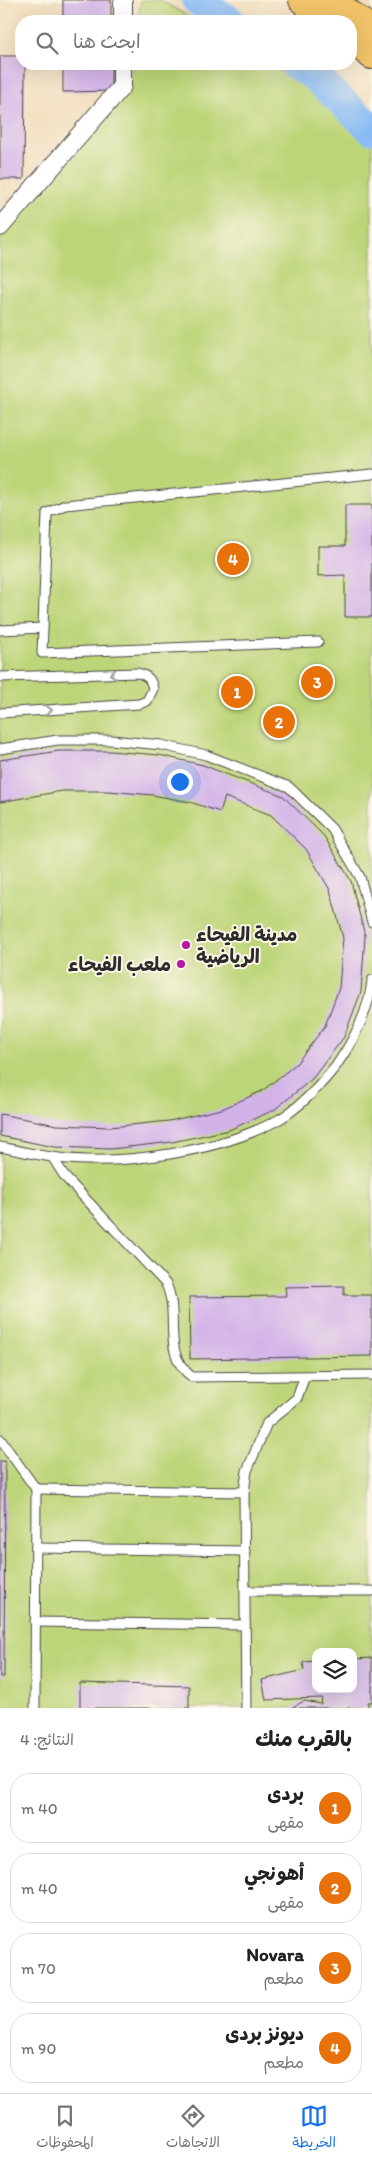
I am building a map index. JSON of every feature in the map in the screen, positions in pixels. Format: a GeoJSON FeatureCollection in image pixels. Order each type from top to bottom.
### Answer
{"type":"FeatureCollection","features":[{"type":"Feature","properties":{"kind":"main road"},"geometry":{"type":"LineString","coordinates":[[303,0],[322,15]]}},
{"type":"Feature","properties":{"kind":"main road"},"geometry":{"type":"LineString","coordinates":[[331,0],[350,15]]}},
{"type":"Feature","properties":{"kind":"main road"},"geometry":{"type":"LineString","coordinates":[[357,20],[372,32]]}},
{"type":"Feature","properties":{"kind":"main road"},"geometry":{"type":"LineString","coordinates":[[357,43],[372,55]]}},
{"type":"Feature","properties":{"kind":"street"},"geometry":{"type":"LineString","coordinates":[[123,2],[123,15]]}},
{"type":"Feature","properties":{"kind":"street"},"geometry":{"type":"LineString","coordinates":[[0,227],[122,86],[122,70]]}},
{"type":"Feature","properties":{"kind":"lane"},"geometry":{"type":"LineString","coordinates":[[318,642],[42,653],[47,513],[64,505],[372,474]]}},
{"type":"Feature","properties":{"kind":"lane"},"geometry":{"type":"LineString","coordinates":[[0,630],[43,628]]}},
{"type":"Feature","properties":{"kind":"lane"},"geometry":{"type":"LineString","coordinates":[[0,677],[138,673],[146,676],[151,681],[153,689],[147,702],[139,704],[0,713]]}},
{"type":"Feature","properties":{"kind":"lane"},"geometry":{"type":"LineString","coordinates":[[0,749],[58,740],[110,740],[160,745],[206,755],[289,787],[332,829],[360,877],[372,922]]}},
{"type":"Feature","properties":{"kind":"lane"},"geometry":{"type":"LineString","coordinates":[[0,1147],[53,1158],[111,1160],[174,1153],[232,1140],[279,1119],[320,1087],[354,1042],[371,995],[372,980]]}},
{"type":"Feature","properties":{"kind":"lane"},"geometry":{"type":"LineString","coordinates":[[53,1158],[65,1177],[166,1284],[172,1296],[173,1345],[176,1360],[182,1370],[192,1377],[372,1375]]}},
{"type":"Feature","properties":{"kind":"lane"},"geometry":{"type":"LineString","coordinates":[[246,1708],[244,1492],[247,1471],[267,1423],[297,1398],[305,1376]]}},
{"type":"Feature","properties":{"kind":"lane"},"geometry":{"type":"LineString","coordinates":[[0,1439],[36,1489],[35,1708]]}},
{"type":"Feature","properties":{"kind":"lane"},"geometry":{"type":"LineString","coordinates":[[36,1489],[244,1492]]}},
{"type":"Feature","properties":{"kind":"lane"},"geometry":{"type":"LineString","coordinates":[[36,1548],[245,1551]]}},
{"type":"Feature","properties":{"kind":"lane"},"geometry":{"type":"LineString","coordinates":[[245,1591],[372,1591]]}},
{"type":"Feature","properties":{"kind":"lane"},"geometry":{"type":"LineString","coordinates":[[36,1622],[245,1625]]}},
{"type":"Feature","properties":{"kind":"green space"},"geometry":{"type":"Polygon","coordinates":[[[141,0],[160,0],[186,15],[139,15],[141,0]]]}},
{"type":"Feature","properties":{"kind":"green space","name":"مدينة الفيحاء الرياضية"},"geometry":{"type":"Polygon","coordinates":[[[132,70],[279,70],[307,86],[372,145],[372,1708],[0,1708],[0,237],[129,88],[132,70]]]}},
{"type":"Feature","properties":{"kind":"building"},"geometry":{"type":"Polygon","coordinates":[[[63,0],[111,0],[111,15],[63,15],[63,0]]]}},
{"type":"Feature","properties":{"kind":"building"},"geometry":{"type":"Polygon","coordinates":[[[0,56],[15,56],[15,70],[25,70],[24,179],[0,179],[0,56]]]}},
{"type":"Feature","properties":{"kind":"building"},"geometry":{"type":"Polygon","coordinates":[[[63,70],[111,70],[111,91],[63,92],[63,70]]]}},
{"type":"Feature","properties":{"kind":"building"},"geometry":{"type":"Polygon","coordinates":[[[345,505],[372,505],[372,617],[345,617],[345,575],[318,576],[318,546],[345,546],[345,505]]]}},
{"type":"Feature","properties":{"kind":"building"},"geometry":{"type":"Polygon","coordinates":[[[59,751],[110,751],[159,755],[203,765],[283,796],[324,836],[351,881],[365,936],[361,992],[344,1037],[312,1079],[274,1110],[229,1130],[172,1142],[111,1149],[54,1147],[0,1136],[0,1114],[57,1125],[110,1127],[169,1121],[222,1109],[262,1091],[296,1064],[325,1026],[339,988],[343,938],[330,890],[306,849],[271,815],[225,797],[220,812],[190,802],[153,795],[108,791],[62,791],[0,802],[0,760],[59,751]]]}},
{"type":"Feature","properties":{"kind":"building"},"geometry":{"type":"Polygon","coordinates":[[[344,1286],[344,1295],[372,1295],[372,1356],[190,1359],[189,1297],[286,1296],[285,1287],[344,1286]]]}},
{"type":"Feature","properties":{"kind":"building"},"geometry":{"type":"Polygon","coordinates":[[[0,1461],[5,1461],[4,1677],[0,1677],[0,1461]]]}},
{"type":"Feature","properties":{"kind":"building"},"geometry":{"type":"Polygon","coordinates":[[[372,1658],[372,1702],[368,1702],[368,1708],[291,1708],[304,1701],[321,1704],[322,1698],[266,1700],[262,1680],[304,1670],[303,1662],[312,1661],[312,1693],[357,1693],[357,1659],[372,1658]]]}},
{"type":"Feature","properties":{"kind":"building"},"geometry":{"type":"Polygon","coordinates":[[[80,1683],[189,1686],[189,1708],[80,1708],[80,1683]]]}},
{"type":"Feature","properties":{"kind":"waterway"},"geometry":{"type":"LineString","coordinates":[[197,0],[221,15]]}},
{"type":"Feature","properties":{"kind":"waterway"},"geometry":{"type":"LineString","coordinates":[[304,70],[314,76],[372,129]]}},
{"type":"Feature","properties":{"kind":"place","name":"ديونز بردى"},"geometry":{"type":"Point","coordinates":[233,559]}},
{"type":"Feature","properties":{"kind":"place","name":"Novara"},"geometry":{"type":"Point","coordinates":[317,682]}},
{"type":"Feature","properties":{"kind":"place","name":"بردى"},"geometry":{"type":"Point","coordinates":[237,692]}},
{"type":"Feature","properties":{"kind":"place","name":"أهونجي"},"geometry":{"type":"Point","coordinates":[279,722]}},
{"type":"Feature","properties":{"kind":"place","name":"مدينة الفيحاء الرياضية"},"geometry":{"type":"Point","coordinates":[186,945]}},
{"type":"Feature","properties":{"kind":"place","name":"ملعب الفيحاء"},"geometry":{"type":"Point","coordinates":[181,964]}}]}
